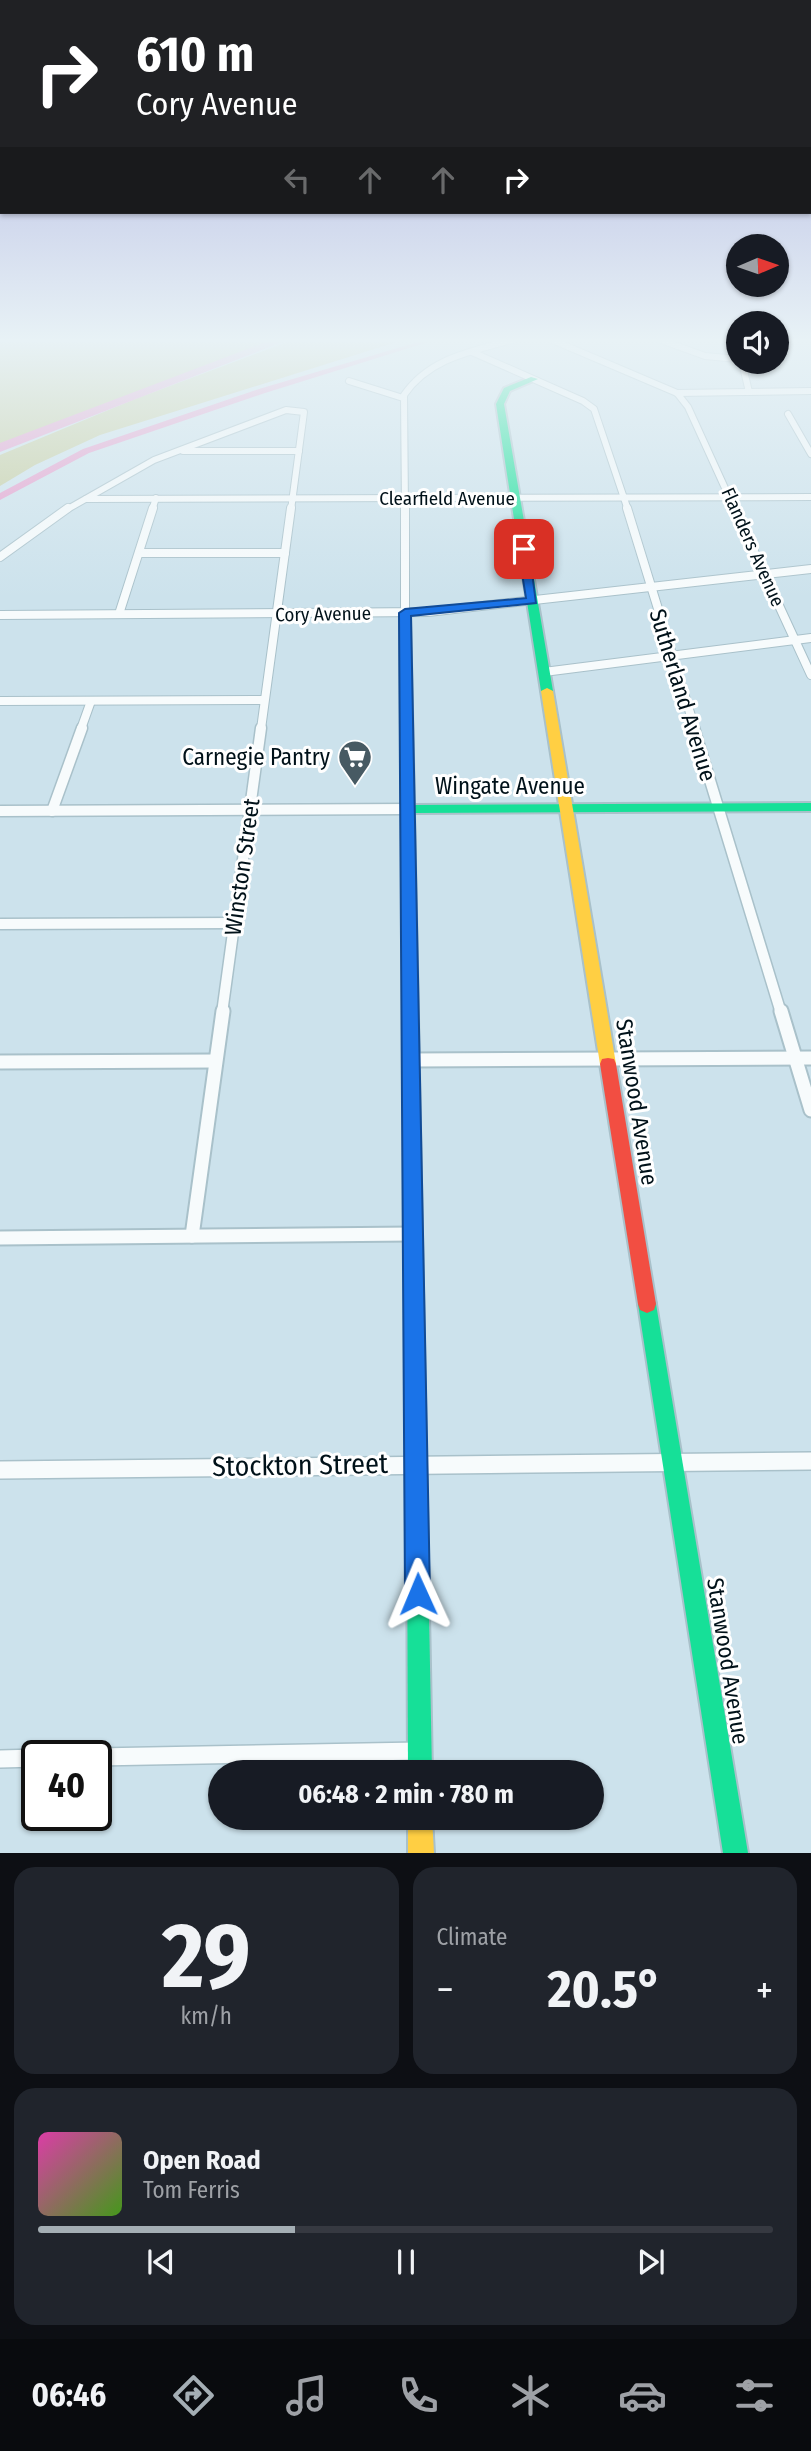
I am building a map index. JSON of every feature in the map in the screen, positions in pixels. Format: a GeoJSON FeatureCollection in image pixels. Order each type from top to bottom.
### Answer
{"type":"FeatureCollection","features":[{"type":"Feature","properties":{"kind":"street","name":"Winston Street"},"geometry":{"type":"LineString","coordinates":[[179,450],[245,425]]}},
{"type":"Feature","properties":{"kind":"street","name":"Winston Street"},"geometry":{"type":"LineString","coordinates":[[192,1236],[303,425]]}},
{"type":"Feature","properties":{"kind":"street"},"geometry":{"type":"LineString","coordinates":[[403,425],[419,1760]]}},
{"type":"Feature","properties":{"kind":"street","name":"Stanwood Avenue"},"geometry":{"type":"LineString","coordinates":[[504,425],[736,1853]]}},
{"type":"Feature","properties":{"kind":"street","name":"Sutherland Avenue"},"geometry":{"type":"LineString","coordinates":[[600,425],[811,1110]]}},
{"type":"Feature","properties":{"kind":"street","name":"Flanders Avenue"},"geometry":{"type":"LineString","coordinates":[[698,425],[811,675]]}},
{"type":"Feature","properties":{"kind":"street"},"geometry":{"type":"LineString","coordinates":[[795,425],[811,454]]}},
{"type":"Feature","properties":{"kind":"street"},"geometry":{"type":"LineString","coordinates":[[0,556],[83,499],[154,460],[179,450],[299,452]]}},
{"type":"Feature","properties":{"kind":"street","name":"Clearfield Avenue"},"geometry":{"type":"LineString","coordinates":[[83,499],[811,497]]}},
{"type":"Feature","properties":{"kind":"street"},"geometry":{"type":"LineString","coordinates":[[119,614],[156,498]]}},
{"type":"Feature","properties":{"kind":"street"},"geometry":{"type":"LineString","coordinates":[[139,553],[285,553]]}},
{"type":"Feature","properties":{"kind":"street","name":"Cory Avenue"},"geometry":{"type":"LineString","coordinates":[[0,615],[405,613],[811,569]]}},
{"type":"Feature","properties":{"kind":"street"},"geometry":{"type":"LineString","coordinates":[[544,673],[811,638]]}},
{"type":"Feature","properties":{"kind":"street"},"geometry":{"type":"LineString","coordinates":[[0,701],[264,700]]}},
{"type":"Feature","properties":{"kind":"street"},"geometry":{"type":"LineString","coordinates":[[52,811],[91,701]]}},
{"type":"Feature","properties":{"kind":"street","name":"Wingate Avenue"},"geometry":{"type":"LineString","coordinates":[[0,811],[811,807]]}},
{"type":"Feature","properties":{"kind":"street"},"geometry":{"type":"LineString","coordinates":[[0,924],[234,923]]}},
{"type":"Feature","properties":{"kind":"street"},"geometry":{"type":"LineString","coordinates":[[411,1060],[811,1058]]}},
{"type":"Feature","properties":{"kind":"street"},"geometry":{"type":"LineString","coordinates":[[0,1062],[215,1061]]}},
{"type":"Feature","properties":{"kind":"street"},"geometry":{"type":"LineString","coordinates":[[0,1238],[413,1234]]}},
{"type":"Feature","properties":{"kind":"street","name":"Stockton Street"},"geometry":{"type":"LineString","coordinates":[[0,1470],[811,1461]]}},
{"type":"Feature","properties":{"kind":"street"},"geometry":{"type":"LineString","coordinates":[[112,1757],[419,1751]]}},
{"type":"Feature","properties":{"kind":"street"},"geometry":{"type":"LineString","coordinates":[[0,1759],[21,1758]]}},
{"type":"Feature","properties":{"kind":"street"},"geometry":{"type":"LineString","coordinates":[[420,1830],[421,1853]]}},
{"type":"Feature","properties":{"kind":"green space"},"geometry":{"type":"Polygon","coordinates":[[[0,425],[58,425],[0,448],[0,425]]]}},
{"type":"Feature","properties":{"kind":"green space"},"geometry":{"type":"Polygon","coordinates":[[[71,425],[130,425],[100,435],[35,465],[0,486],[0,455],[71,425]]]}},
{"type":"Feature","properties":{"kind":"waterway"},"geometry":{"type":"LineString","coordinates":[[0,448],[59,425]]}},
{"type":"Feature","properties":{"kind":"waterway"},"geometry":{"type":"LineString","coordinates":[[0,497],[86,451],[161,425]]}},
{"type":"Feature","properties":{"kind":"traffic: fast"},"geometry":{"type":"LineString","coordinates":[[504,425],[547,691]]}},
{"type":"Feature","properties":{"kind":"traffic: fast"},"geometry":{"type":"LineString","coordinates":[[405,613],[410,964]]}},
{"type":"Feature","properties":{"kind":"traffic: fast"},"geometry":{"type":"LineString","coordinates":[[409,809],[811,807]]}},
{"type":"Feature","properties":{"kind":"traffic: fast"},"geometry":{"type":"LineString","coordinates":[[647,1304],[736,1853]]}},
{"type":"Feature","properties":{"kind":"traffic: fast"},"geometry":{"type":"LineString","coordinates":[[417,1506],[420,1760]]}},
{"type":"Feature","properties":{"kind":"traffic: slow"},"geometry":{"type":"LineString","coordinates":[[547,691],[608,1064]]}},
{"type":"Feature","properties":{"kind":"traffic: slow"},"geometry":{"type":"LineString","coordinates":[[410,964],[417,1506]]}},
{"type":"Feature","properties":{"kind":"traffic: slow"},"geometry":{"type":"LineString","coordinates":[[420,1830],[421,1853]]}},
{"type":"Feature","properties":{"kind":"traffic: jam"},"geometry":{"type":"LineString","coordinates":[[608,1064],[647,1304]]}},
{"type":"Feature","properties":{"kind":"place","name":"Carnegie Pantry"},"geometry":{"type":"Point","coordinates":[355,787]}},
{"type":"Feature","properties":{"kind":"route"},"geometry":{"type":"LineString","coordinates":[[418,1594],[405,613],[532,601],[524,549]]}}]}
